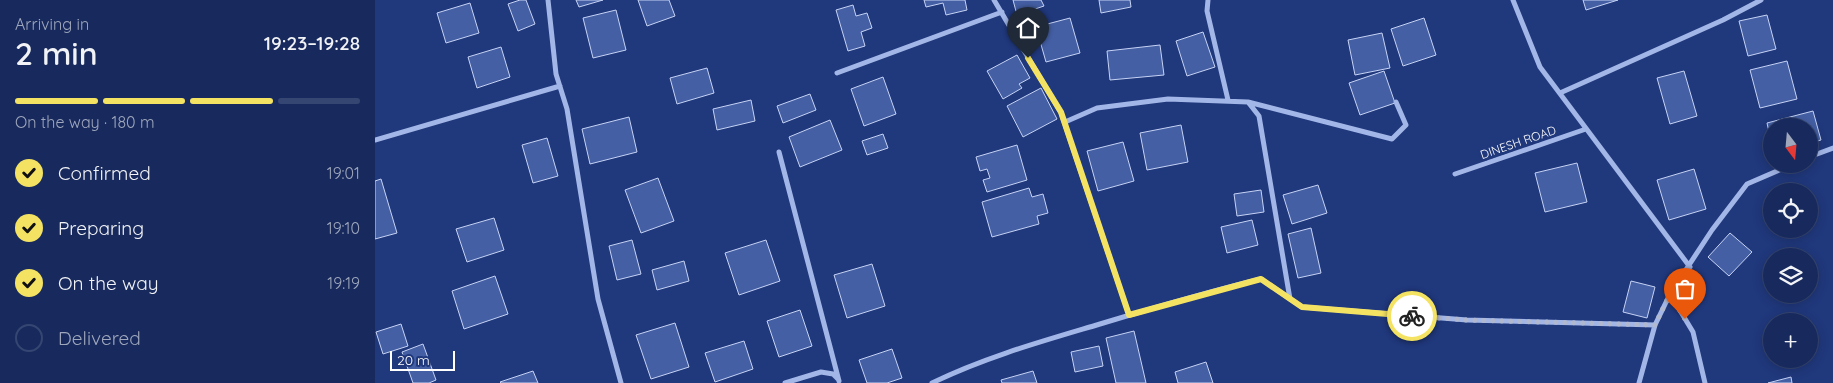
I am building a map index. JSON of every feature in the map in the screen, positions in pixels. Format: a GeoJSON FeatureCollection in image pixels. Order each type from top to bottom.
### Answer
{"type":"FeatureCollection","features":[{"type":"Feature","properties":{"kind":"street"},"geometry":{"type":"LineString","coordinates":[[548,0],[556,74],[567,109],[598,299],[621,383]]}},
{"type":"Feature","properties":{"kind":"street"},"geometry":{"type":"LineString","coordinates":[[994,0],[1065,122],[1129,315]]}},
{"type":"Feature","properties":{"kind":"street"},"geometry":{"type":"LineString","coordinates":[[1208,0],[1207,11],[1228,100]]}},
{"type":"Feature","properties":{"kind":"street"},"geometry":{"type":"LineString","coordinates":[[1513,0],[1541,67],[1690,267]]}},
{"type":"Feature","properties":{"kind":"street"},"geometry":{"type":"LineString","coordinates":[[1559,93],[1723,20],[1761,0]]}},
{"type":"Feature","properties":{"kind":"street"},"geometry":{"type":"LineString","coordinates":[[837,72],[1002,12]]}},
{"type":"Feature","properties":{"kind":"street"},"geometry":{"type":"LineString","coordinates":[[375,140],[560,86]]}},
{"type":"Feature","properties":{"kind":"street"},"geometry":{"type":"LineString","coordinates":[[1065,122],[1097,108],[1168,99],[1228,100],[1248,102],[1392,139],[1406,125],[1396,102]]}},
{"type":"Feature","properties":{"kind":"street"},"geometry":{"type":"LineString","coordinates":[[1248,102],[1259,116],[1290,299]]}},
{"type":"Feature","properties":{"kind":"street","name":"DINESH ROAD"},"geometry":{"type":"LineString","coordinates":[[1455,174],[1586,129]]}},
{"type":"Feature","properties":{"kind":"street"},"geometry":{"type":"LineString","coordinates":[[1818,154],[1833,148]]}},
{"type":"Feature","properties":{"kind":"street"},"geometry":{"type":"LineString","coordinates":[[779,152],[840,382]]}},
{"type":"Feature","properties":{"kind":"street"},"geometry":{"type":"LineString","coordinates":[[1639,383],[1655,325],[1670,294],[1690,267],[1712,230],[1747,184],[1772,173]]}},
{"type":"Feature","properties":{"kind":"street"},"geometry":{"type":"LineString","coordinates":[[932,383],[963,368],[1129,315],[1261,279],[1302,307],[1467,320],[1655,325]]}},
{"type":"Feature","properties":{"kind":"street"},"geometry":{"type":"LineString","coordinates":[[1670,294],[1693,332],[1705,383]]}},
{"type":"Feature","properties":{"kind":"street"},"geometry":{"type":"LineString","coordinates":[[785,383],[821,372],[833,374],[840,382]]}},
{"type":"Feature","properties":{"kind":"building"},"geometry":{"type":"Polygon","coordinates":[[[526,0],[535,24],[518,31],[508,4],[526,0]]]}},
{"type":"Feature","properties":{"kind":"building"},"geometry":{"type":"Polygon","coordinates":[[[576,0],[603,0],[579,7],[576,0]]]}},
{"type":"Feature","properties":{"kind":"building"},"geometry":{"type":"Polygon","coordinates":[[[638,0],[669,0],[675,16],[647,26],[638,0]]]}},
{"type":"Feature","properties":{"kind":"building"},"geometry":{"type":"Polygon","coordinates":[[[924,0],[965,0],[967,10],[946,15],[943,3],[926,7],[924,0]]]}},
{"type":"Feature","properties":{"kind":"building"},"geometry":{"type":"Polygon","coordinates":[[[1013,0],[1041,0],[1044,6],[1017,15],[1013,0]]]}},
{"type":"Feature","properties":{"kind":"building"},"geometry":{"type":"Polygon","coordinates":[[[1099,0],[1130,0],[1131,7],[1101,13],[1099,0]]]}},
{"type":"Feature","properties":{"kind":"building"},"geometry":{"type":"Polygon","coordinates":[[[1583,0],[1618,0],[1586,10],[1583,0]]]}},
{"type":"Feature","properties":{"kind":"building"},"geometry":{"type":"Polygon","coordinates":[[[470,3],[479,33],[446,43],[437,13],[470,3]]]}},
{"type":"Feature","properties":{"kind":"building"},"geometry":{"type":"Polygon","coordinates":[[[853,5],[856,16],[867,13],[872,28],[861,32],[865,46],[848,51],[836,10],[853,5]]]}},
{"type":"Feature","properties":{"kind":"building"},"geometry":{"type":"Polygon","coordinates":[[[616,10],[626,50],[593,58],[583,18],[616,10]]]}},
{"type":"Feature","properties":{"kind":"building"},"geometry":{"type":"Polygon","coordinates":[[[1767,15],[1776,49],[1748,56],[1739,21],[1767,15]]]}},
{"type":"Feature","properties":{"kind":"building"},"geometry":{"type":"Polygon","coordinates":[[[1070,18],[1080,53],[1046,62],[1036,27],[1070,18]]]}},
{"type":"Feature","properties":{"kind":"building"},"geometry":{"type":"Polygon","coordinates":[[[1424,18],[1436,55],[1403,66],[1391,29],[1424,18]]]}},
{"type":"Feature","properties":{"kind":"building"},"geometry":{"type":"Polygon","coordinates":[[[1203,32],[1215,67],[1187,76],[1176,41],[1203,32]]]}},
{"type":"Feature","properties":{"kind":"building"},"geometry":{"type":"Polygon","coordinates":[[[1382,33],[1390,68],[1355,75],[1348,40],[1382,33]]]}},
{"type":"Feature","properties":{"kind":"building"},"geometry":{"type":"Polygon","coordinates":[[[1160,45],[1164,75],[1110,80],[1107,51],[1160,45]]]}},
{"type":"Feature","properties":{"kind":"building"},"geometry":{"type":"Polygon","coordinates":[[[501,47],[510,77],[477,88],[468,57],[501,47]]]}},
{"type":"Feature","properties":{"kind":"building"},"geometry":{"type":"Polygon","coordinates":[[[1017,55],[1030,78],[1019,84],[1022,88],[1003,99],[987,71],[1017,55]]]}},
{"type":"Feature","properties":{"kind":"building"},"geometry":{"type":"Polygon","coordinates":[[[1787,61],[1797,99],[1760,108],[1750,70],[1787,61]]]}},
{"type":"Feature","properties":{"kind":"building"},"geometry":{"type":"Polygon","coordinates":[[[707,68],[714,93],[677,104],[670,78],[707,68]]]}},
{"type":"Feature","properties":{"kind":"building"},"geometry":{"type":"Polygon","coordinates":[[[1384,71],[1395,103],[1360,115],[1349,83],[1384,71]]]}},
{"type":"Feature","properties":{"kind":"building"},"geometry":{"type":"Polygon","coordinates":[[[1684,71],[1697,116],[1670,124],[1657,78],[1684,71]]]}},
{"type":"Feature","properties":{"kind":"building"},"geometry":{"type":"Polygon","coordinates":[[[883,77],[896,114],[864,126],[851,89],[883,77]]]}},
{"type":"Feature","properties":{"kind":"building"},"geometry":{"type":"Polygon","coordinates":[[[1041,88],[1057,119],[1023,137],[1007,106],[1041,88]]]}},
{"type":"Feature","properties":{"kind":"building"},"geometry":{"type":"Polygon","coordinates":[[[810,94],[816,110],[783,123],[777,106],[810,94]]]}},
{"type":"Feature","properties":{"kind":"building"},"geometry":{"type":"Polygon","coordinates":[[[751,100],[755,121],[717,130],[713,109],[751,100]]]}},
{"type":"Feature","properties":{"kind":"building"},"geometry":{"type":"Polygon","coordinates":[[[1813,111],[1815,118],[1786,118],[1813,111]]]}},
{"type":"Feature","properties":{"kind":"building"},"geometry":{"type":"Polygon","coordinates":[[[629,117],[637,152],[590,164],[582,129],[629,117]]]}},
{"type":"Feature","properties":{"kind":"building"},"geometry":{"type":"Polygon","coordinates":[[[830,120],[842,150],[800,167],[789,137],[830,120]]]}},
{"type":"Feature","properties":{"kind":"building"},"geometry":{"type":"Polygon","coordinates":[[[1181,125],[1188,162],[1147,170],[1140,133],[1181,125]]]}},
{"type":"Feature","properties":{"kind":"building"},"geometry":{"type":"Polygon","coordinates":[[[1818,129],[1821,140],[1818,141],[1818,129]]]}},
{"type":"Feature","properties":{"kind":"building"},"geometry":{"type":"Polygon","coordinates":[[[883,134],[888,148],[867,155],[862,141],[883,134]]]}},
{"type":"Feature","properties":{"kind":"building"},"geometry":{"type":"Polygon","coordinates":[[[547,138],[558,176],[533,183],[522,145],[547,138]]]}},
{"type":"Feature","properties":{"kind":"building"},"geometry":{"type":"Polygon","coordinates":[[[1123,142],[1134,181],[1098,191],[1087,151],[1123,142]]]}},
{"type":"Feature","properties":{"kind":"building"},"geometry":{"type":"Polygon","coordinates":[[[1017,145],[1027,180],[987,192],[983,180],[990,178],[987,169],[980,171],[976,157],[1017,145]]]}},
{"type":"Feature","properties":{"kind":"building"},"geometry":{"type":"Polygon","coordinates":[[[1577,163],[1587,202],[1545,212],[1535,173],[1577,163]]]}},
{"type":"Feature","properties":{"kind":"building"},"geometry":{"type":"Polygon","coordinates":[[[1694,169],[1706,209],[1669,220],[1657,180],[1694,169]]]}},
{"type":"Feature","properties":{"kind":"building"},"geometry":{"type":"Polygon","coordinates":[[[658,178],[674,221],[641,233],[625,190],[658,178]]]}},
{"type":"Feature","properties":{"kind":"building"},"geometry":{"type":"Polygon","coordinates":[[[381,179],[397,233],[375,239],[375,181],[381,179]]]}},
{"type":"Feature","properties":{"kind":"building"},"geometry":{"type":"Polygon","coordinates":[[[1318,185],[1327,213],[1292,224],[1283,195],[1318,185]]]}},
{"type":"Feature","properties":{"kind":"building"},"geometry":{"type":"Polygon","coordinates":[[[1029,188],[1032,197],[1043,194],[1048,213],[1037,216],[1039,224],[992,237],[982,202],[1029,188]]]}},
{"type":"Feature","properties":{"kind":"building"},"geometry":{"type":"Polygon","coordinates":[[[1261,190],[1264,212],[1237,216],[1234,194],[1261,190]]]}},
{"type":"Feature","properties":{"kind":"building"},"geometry":{"type":"Polygon","coordinates":[[[494,218],[504,250],[467,262],[456,229],[494,218]]]}},
{"type":"Feature","properties":{"kind":"building"},"geometry":{"type":"Polygon","coordinates":[[[1252,220],[1258,245],[1227,253],[1221,227],[1252,220]]]}},
{"type":"Feature","properties":{"kind":"building"},"geometry":{"type":"Polygon","coordinates":[[[1311,228],[1321,273],[1298,278],[1288,234],[1311,228]]]}},
{"type":"Feature","properties":{"kind":"building"},"geometry":{"type":"Polygon","coordinates":[[[1730,233],[1752,252],[1729,276],[1708,257],[1730,233]]]}},
{"type":"Feature","properties":{"kind":"building"},"geometry":{"type":"Polygon","coordinates":[[[632,240],[641,274],[617,280],[609,246],[632,240]]]}},
{"type":"Feature","properties":{"kind":"building"},"geometry":{"type":"Polygon","coordinates":[[[766,240],[780,281],[739,295],[725,253],[766,240]]]}},
{"type":"Feature","properties":{"kind":"building"},"geometry":{"type":"Polygon","coordinates":[[[684,261],[689,281],[657,290],[652,270],[684,261]]]}},
{"type":"Feature","properties":{"kind":"building"},"geometry":{"type":"Polygon","coordinates":[[[872,264],[885,306],[847,318],[834,275],[872,264]]]}},
{"type":"Feature","properties":{"kind":"building"},"geometry":{"type":"Polygon","coordinates":[[[495,276],[508,314],[464,329],[452,291],[495,276]]]}},
{"type":"Feature","properties":{"kind":"building"},"geometry":{"type":"Polygon","coordinates":[[[1631,281],[1655,287],[1647,318],[1623,312],[1631,281]]]}},
{"type":"Feature","properties":{"kind":"building"},"geometry":{"type":"Polygon","coordinates":[[[800,310],[812,346],[779,357],[767,321],[800,310]]]}},
{"type":"Feature","properties":{"kind":"building"},"geometry":{"type":"Polygon","coordinates":[[[675,323],[689,367],[651,379],[636,335],[675,323]]]}},
{"type":"Feature","properties":{"kind":"building"},"geometry":{"type":"Polygon","coordinates":[[[401,324],[408,346],[383,354],[376,332],[401,324]]]}},
{"type":"Feature","properties":{"kind":"building"},"geometry":{"type":"Polygon","coordinates":[[[1134,331],[1146,383],[1116,383],[1106,338],[1134,331]]]}},
{"type":"Feature","properties":{"kind":"building"},"geometry":{"type":"Polygon","coordinates":[[[744,341],[753,369],[715,382],[705,353],[744,341]]]}},
{"type":"Feature","properties":{"kind":"building"},"geometry":{"type":"Polygon","coordinates":[[[423,344],[436,380],[429,383],[413,383],[402,352],[423,344]]]}},
{"type":"Feature","properties":{"kind":"building"},"geometry":{"type":"Polygon","coordinates":[[[1099,346],[1103,366],[1075,372],[1071,352],[1099,346]]]}},
{"type":"Feature","properties":{"kind":"building"},"geometry":{"type":"Polygon","coordinates":[[[892,349],[902,378],[887,383],[867,383],[859,360],[892,349]]]}},
{"type":"Feature","properties":{"kind":"building"},"geometry":{"type":"Polygon","coordinates":[[[1206,362],[1213,383],[1178,383],[1175,372],[1206,362]]]}},
{"type":"Feature","properties":{"kind":"building"},"geometry":{"type":"Polygon","coordinates":[[[533,371],[538,383],[500,382],[533,371]]]}},
{"type":"Feature","properties":{"kind":"building"},"geometry":{"type":"Polygon","coordinates":[[[1033,371],[1037,383],[1002,383],[1001,380],[1033,371]]]}},
{"type":"Feature","properties":{"kind":"building"},"geometry":{"type":"Polygon","coordinates":[[[1791,377],[1792,383],[1768,383],[1791,377]]]}},
{"type":"Feature","properties":{"kind":"way so far"},"geometry":{"type":"LineString","coordinates":[[1412,316],[1467,320],[1655,325],[1670,294],[1685,319]]}},
{"type":"Feature","properties":{"kind":"route"},"geometry":{"type":"LineString","coordinates":[[1028,58],[1061,112],[1129,315],[1210,291],[1261,279],[1302,307],[1412,316]]}}]}
